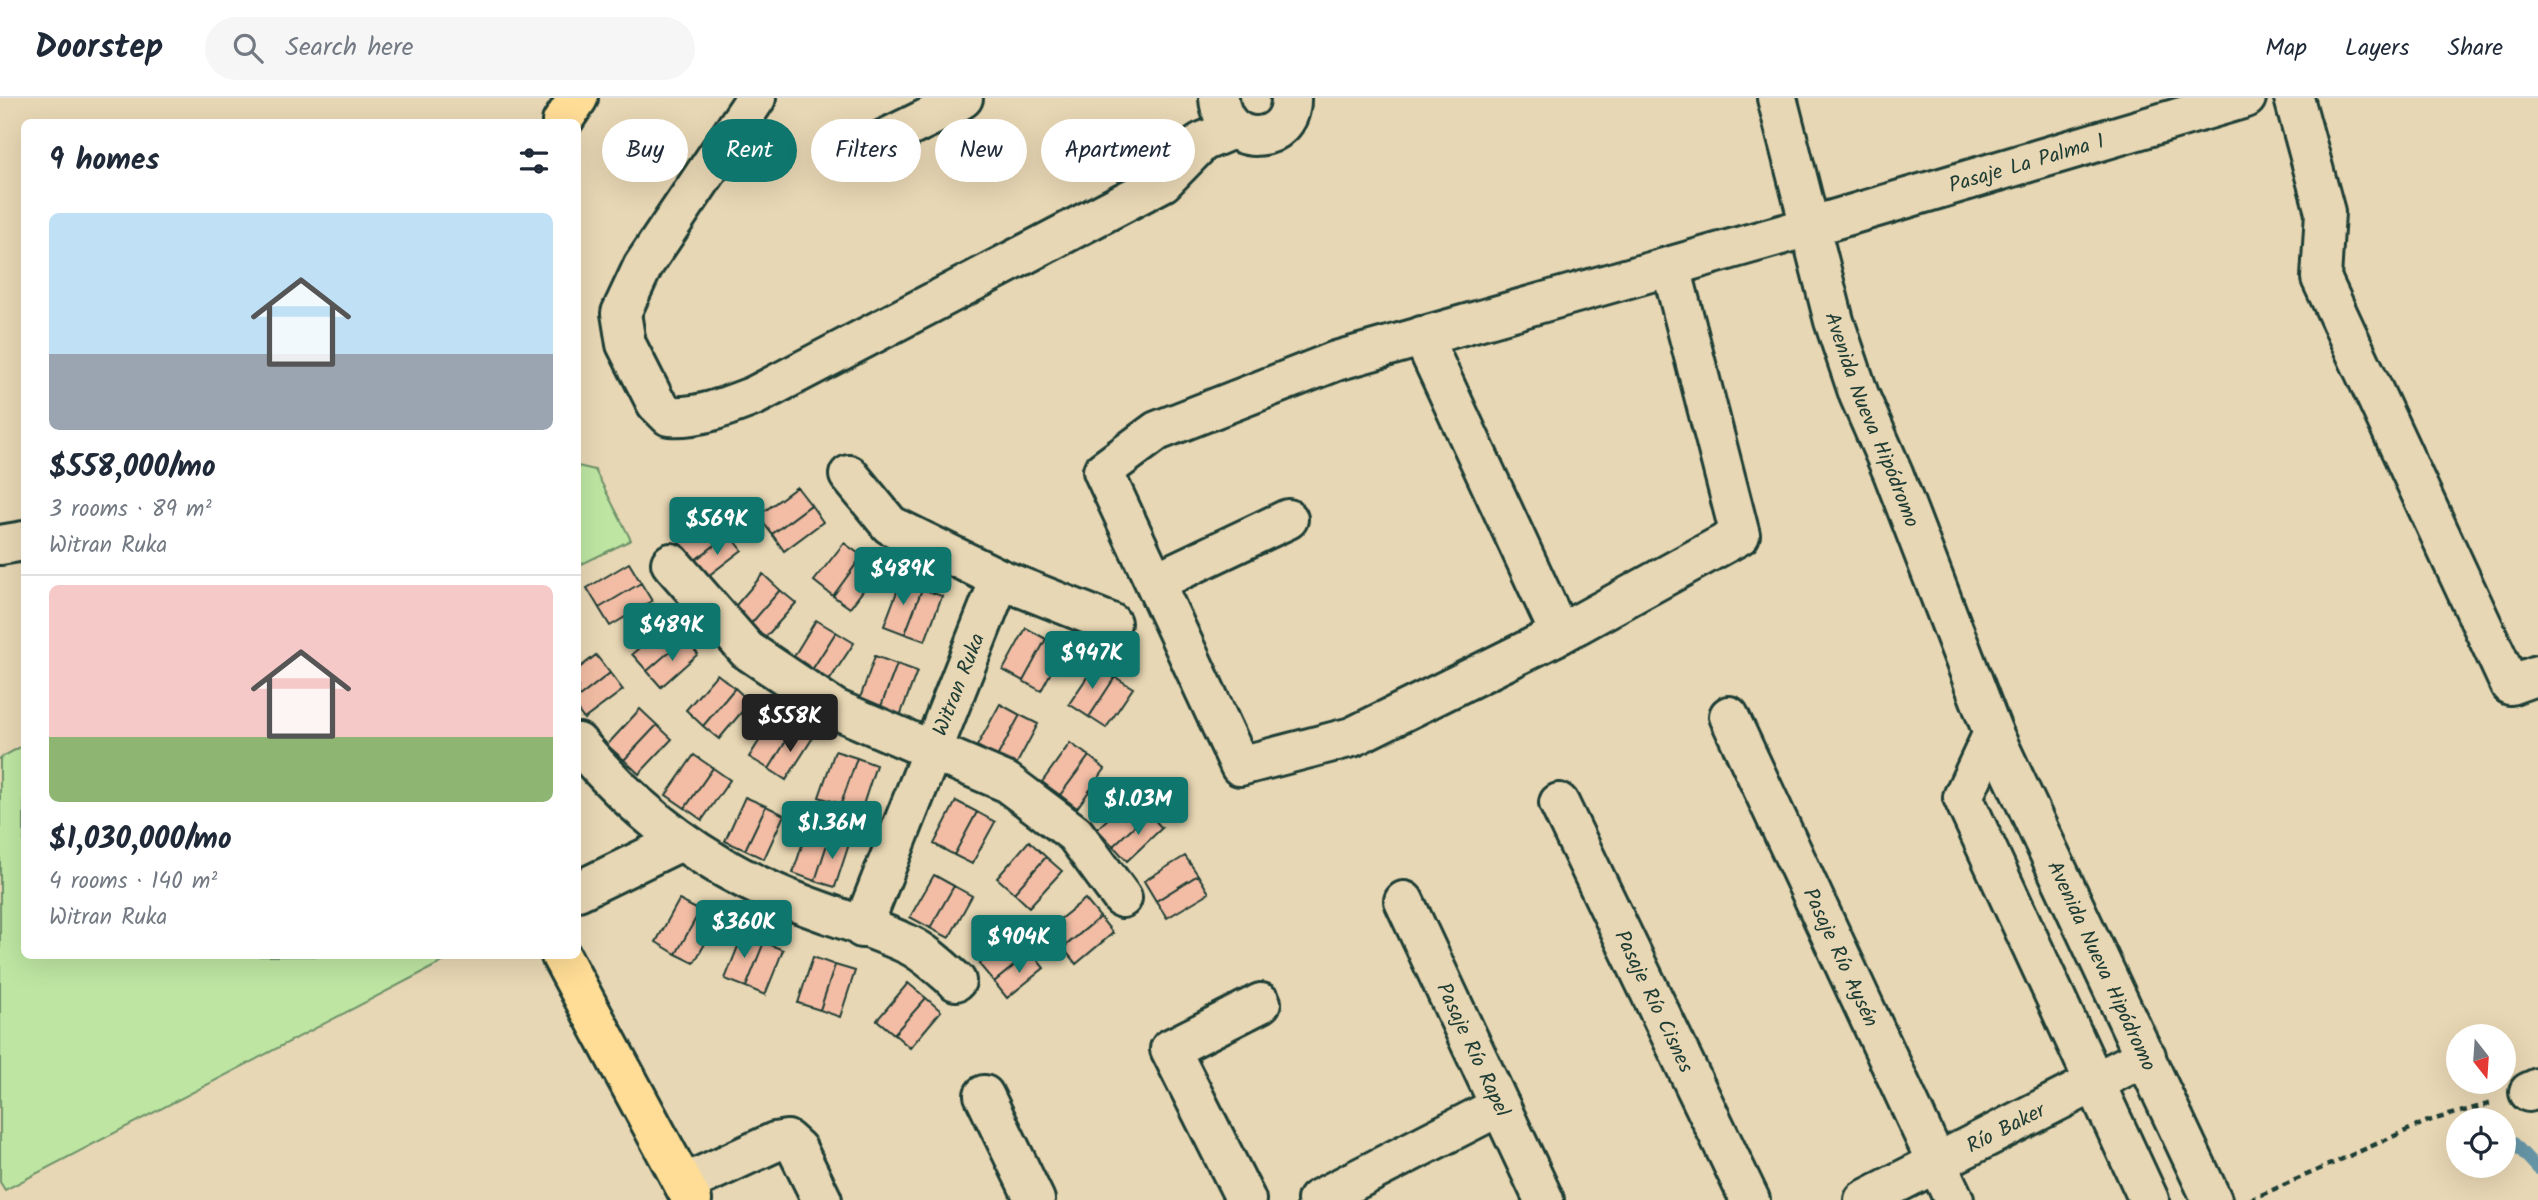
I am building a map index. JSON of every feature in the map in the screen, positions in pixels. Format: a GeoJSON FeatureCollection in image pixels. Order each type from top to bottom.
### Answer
{"type":"FeatureCollection","features":[{"type":"Feature","properties":{"kind":"main road"},"geometry":{"type":"LineString","coordinates":[[564,119],[578,98]]}},
{"type":"Feature","properties":{"kind":"main road"},"geometry":{"type":"LineString","coordinates":[[563,959],[688,1192]]}},
{"type":"Feature","properties":{"kind":"street"},"geometry":{"type":"LineString","coordinates":[[756,98],[643,266],[621,313],[626,344],[656,403],[669,416],[689,417],[711,413],[754,396],[1163,182],[1226,113],[1254,137],[1265,135],[1284,122],[1298,99]]}},
{"type":"Feature","properties":{"kind":"street"},"geometry":{"type":"LineString","coordinates":[[921,121],[963,98]]}},
{"type":"Feature","properties":{"kind":"street","name":"Avenida Nueva Hipódromo"},"geometry":{"type":"LineString","coordinates":[[1777,98],[1834,321],[1860,395],[1893,473],[1993,733],[2212,1200]]}},
{"type":"Feature","properties":{"kind":"street","name":"Pasaje La Palma 1"},"geometry":{"type":"LineString","coordinates":[[1155,582],[1103,471],[1157,431],[1336,361],[1671,267],[2246,98]]}},
{"type":"Feature","properties":{"kind":"street"},"geometry":{"type":"LineString","coordinates":[[2294,98],[2325,212],[2320,278],[2524,680]]}},
{"type":"Feature","properties":{"kind":"street"},"geometry":{"type":"LineString","coordinates":[[1288,519],[1155,582],[1240,766],[1352,737],[1560,634],[1740,535],[1671,267]]}},
{"type":"Feature","properties":{"kind":"street"},"geometry":{"type":"LineString","coordinates":[[1422,336],[1560,634]]}},
{"type":"Feature","properties":{"kind":"street"},"geometry":{"type":"LineString","coordinates":[[849,475],[890,525],[1000,579],[1111,623]]}},
{"type":"Feature","properties":{"kind":"street"},"geometry":{"type":"LineString","coordinates":[[0,545],[21,542]]}},
{"type":"Feature","properties":{"kind":"street","name":"Witran Ruka"},"geometry":{"type":"LineString","coordinates":[[671,563],[747,650],[835,709],[1006,782],[1075,834],[1122,898]]}},
{"type":"Feature","properties":{"kind":"street","name":"Witran Ruka"},"geometry":{"type":"LineString","coordinates":[[862,928],[1000,579]]}},
{"type":"Feature","properties":{"kind":"street","name":"Pasaje Río Aysén"},"geometry":{"type":"LineString","coordinates":[[1729,716],[1954,1200]]}},
{"type":"Feature","properties":{"kind":"street"},"geometry":{"type":"LineString","coordinates":[[1993,733],[1963,797],[2149,1200]]}},
{"type":"Feature","properties":{"kind":"street"},"geometry":{"type":"LineString","coordinates":[[581,747],[597,767],[635,803],[681,841],[721,866],[769,891],[912,946],[956,981]]}},
{"type":"Feature","properties":{"kind":"street","name":"Pasaje Río Cisnes"},"geometry":{"type":"LineString","coordinates":[[1559,803],[1750,1200]]}},
{"type":"Feature","properties":{"kind":"street"},"geometry":{"type":"LineString","coordinates":[[581,890],[681,841]]}},
{"type":"Feature","properties":{"kind":"street","name":"Pasaje Río Rapel"},"geometry":{"type":"LineString","coordinates":[[1404,901],[1544,1200]]}},
{"type":"Feature","properties":{"kind":"street"},"geometry":{"type":"LineString","coordinates":[[1246,1200],[1170,1049],[1261,1003]]}},
{"type":"Feature","properties":{"kind":"street","name":"Río Baker"},"geometry":{"type":"LineString","coordinates":[[1864,1200],[2146,1056]]}},
{"type":"Feature","properties":{"kind":"street"},"geometry":{"type":"LineString","coordinates":[[984,1095],[1035,1200]]}},
{"type":"Feature","properties":{"kind":"street"},"geometry":{"type":"LineString","coordinates":[[1317,1200],[1500,1106]]}},
{"type":"Feature","properties":{"kind":"street"},"geometry":{"type":"LineString","coordinates":[[688,1192],[775,1142],[788,1140],[797,1149],[821,1200]]}},
{"type":"Feature","properties":{"kind":"path"},"geometry":{"type":"LineString","coordinates":[[2249,1200],[2428,1121],[2534,1090]]}},
{"type":"Feature","properties":{"kind":"green space"},"geometry":{"type":"Polygon","coordinates":[[[581,467],[595,470],[631,540],[581,565],[581,467]]]}},
{"type":"Feature","properties":{"kind":"green space"},"geometry":{"type":"Polygon","coordinates":[[[21,747],[21,959],[448,959],[5,1190],[0,1182],[0,758],[21,747]]]}},
{"type":"Feature","properties":{"kind":"building"},"geometry":{"type":"Polygon","coordinates":[[[797,487],[811,505],[772,534],[758,516],[797,487]]]}},
{"type":"Feature","properties":{"kind":"building"},"geometry":{"type":"Polygon","coordinates":[[[811,505],[823,522],[784,551],[772,534],[811,505]]]}},
{"type":"Feature","properties":{"kind":"building"},"geometry":{"type":"Polygon","coordinates":[[[716,515],[730,534],[691,563],[677,544],[716,515]]]}},
{"type":"Feature","properties":{"kind":"building"},"geometry":{"type":"Polygon","coordinates":[[[730,534],[742,550],[704,579],[691,563],[730,534]]]}},
{"type":"Feature","properties":{"kind":"building"},"geometry":{"type":"Polygon","coordinates":[[[844,543],[862,556],[833,596],[814,581],[844,543]]]}},
{"type":"Feature","properties":{"kind":"building"},"geometry":{"type":"Polygon","coordinates":[[[862,556],[879,569],[850,608],[833,596],[862,556]]]}},
{"type":"Feature","properties":{"kind":"building"},"geometry":{"type":"Polygon","coordinates":[[[629,563],[641,583],[599,608],[587,588],[629,563]]]}},
{"type":"Feature","properties":{"kind":"building"},"geometry":{"type":"Polygon","coordinates":[[[763,574],[780,590],[749,626],[731,611],[763,574]]]}},
{"type":"Feature","properties":{"kind":"building"},"geometry":{"type":"Polygon","coordinates":[[[901,581],[922,589],[905,634],[884,626],[901,581]]]}},
{"type":"Feature","properties":{"kind":"building"},"geometry":{"type":"Polygon","coordinates":[[[641,583],[652,601],[610,626],[599,608],[641,583]]]}},
{"type":"Feature","properties":{"kind":"building"},"geometry":{"type":"Polygon","coordinates":[[[922,589],[942,596],[925,641],[905,634],[922,589]]]}},
{"type":"Feature","properties":{"kind":"building"},"geometry":{"type":"Polygon","coordinates":[[[780,590],[796,603],[764,639],[749,626],[780,590]]]}},
{"type":"Feature","properties":{"kind":"building"},"geometry":{"type":"Polygon","coordinates":[[[816,620],[836,632],[810,673],[791,661],[816,620]]]}},
{"type":"Feature","properties":{"kind":"building"},"geometry":{"type":"Polygon","coordinates":[[[669,622],[684,639],[647,671],[632,654],[669,622]]]}},
{"type":"Feature","properties":{"kind":"building"},"geometry":{"type":"Polygon","coordinates":[[[1026,628],[1046,639],[1023,681],[1003,670],[1026,628]]]}},
{"type":"Feature","properties":{"kind":"building"},"geometry":{"type":"Polygon","coordinates":[[[836,632],[854,643],[827,684],[810,673],[836,632]]]}},
{"type":"Feature","properties":{"kind":"building"},"geometry":{"type":"Polygon","coordinates":[[[684,639],[698,654],[661,687],[647,671],[684,639]]]}},
{"type":"Feature","properties":{"kind":"building"},"geometry":{"type":"Polygon","coordinates":[[[1046,639],[1064,648],[1041,691],[1023,681],[1046,639]]]}},
{"type":"Feature","properties":{"kind":"building"},"geometry":{"type":"Polygon","coordinates":[[[596,655],[610,673],[581,696],[581,667],[596,655]]]}},
{"type":"Feature","properties":{"kind":"building"},"geometry":{"type":"Polygon","coordinates":[[[875,656],[897,664],[880,709],[859,701],[875,656]]]}},
{"type":"Feature","properties":{"kind":"building"},"geometry":{"type":"Polygon","coordinates":[[[897,664],[917,671],[900,716],[880,709],[897,664]]]}},
{"type":"Feature","properties":{"kind":"building"},"geometry":{"type":"Polygon","coordinates":[[[1096,664],[1115,677],[1089,717],[1069,704],[1096,664]]]}},
{"type":"Feature","properties":{"kind":"building"},"geometry":{"type":"Polygon","coordinates":[[[610,673],[623,690],[584,719],[581,715],[581,696],[610,673]]]}},
{"type":"Feature","properties":{"kind":"building"},"geometry":{"type":"Polygon","coordinates":[[[717,674],[735,688],[703,726],[686,710],[717,674]]]}},
{"type":"Feature","properties":{"kind":"building"},"geometry":{"type":"Polygon","coordinates":[[[1115,677],[1133,688],[1106,728],[1089,717],[1115,677]]]}},
{"type":"Feature","properties":{"kind":"building"},"geometry":{"type":"Polygon","coordinates":[[[735,688],[750,702],[719,739],[703,726],[735,688]]]}},
{"type":"Feature","properties":{"kind":"building"},"geometry":{"type":"Polygon","coordinates":[[[1000,704],[1020,715],[997,757],[977,746],[1000,704]]]}},
{"type":"Feature","properties":{"kind":"building"},"geometry":{"type":"Polygon","coordinates":[[[640,709],[657,725],[624,760],[607,745],[640,709]]]}},
{"type":"Feature","properties":{"kind":"building"},"geometry":{"type":"Polygon","coordinates":[[[1020,715],[1038,724],[1015,767],[997,757],[1020,715]]]}},
{"type":"Feature","properties":{"kind":"building"},"geometry":{"type":"Polygon","coordinates":[[[775,716],[794,728],[769,769],[749,757],[775,716]]]}},
{"type":"Feature","properties":{"kind":"building"},"geometry":{"type":"Polygon","coordinates":[[[657,725],[672,739],[639,774],[624,760],[657,725]]]}},
{"type":"Feature","properties":{"kind":"building"},"geometry":{"type":"Polygon","coordinates":[[[794,728],[812,739],[786,780],[769,769],[794,728]]]}},
{"type":"Feature","properties":{"kind":"building"},"geometry":{"type":"Polygon","coordinates":[[[1070,743],[1089,756],[1060,795],[1042,782],[1070,743]]]}},
{"type":"Feature","properties":{"kind":"building"},"geometry":{"type":"Polygon","coordinates":[[[835,751],[857,758],[841,804],[819,797],[835,751]]]}},
{"type":"Feature","properties":{"kind":"building"},"geometry":{"type":"Polygon","coordinates":[[[694,755],[713,768],[685,808],[666,795],[694,755]]]}},
{"type":"Feature","properties":{"kind":"building"},"geometry":{"type":"Polygon","coordinates":[[[1089,756],[1105,769],[1077,808],[1060,795],[1089,756]]]}},
{"type":"Feature","properties":{"kind":"building"},"geometry":{"type":"Polygon","coordinates":[[[857,758],[876,765],[861,811],[841,804],[857,758]]]}},
{"type":"Feature","properties":{"kind":"building"},"geometry":{"type":"Polygon","coordinates":[[[713,768],[730,780],[702,820],[685,808],[713,768]]]}},
{"type":"Feature","properties":{"kind":"building"},"geometry":{"type":"Polygon","coordinates":[[[1132,796],[1148,813],[1113,846],[1097,829],[1132,796]]]}},
{"type":"Feature","properties":{"kind":"building"},"geometry":{"type":"Polygon","coordinates":[[[745,797],[766,806],[745,850],[725,841],[745,797]]]}},
{"type":"Feature","properties":{"kind":"building"},"geometry":{"type":"Polygon","coordinates":[[[956,801],[977,812],[954,855],[934,844],[956,801]]]}},
{"type":"Feature","properties":{"kind":"building"},"geometry":{"type":"Polygon","coordinates":[[[766,806],[784,815],[764,859],[745,850],[766,806]]]}},
{"type":"Feature","properties":{"kind":"building"},"geometry":{"type":"Polygon","coordinates":[[[977,812],[995,822],[972,864],[954,855],[977,812]]]}},
{"type":"Feature","properties":{"kind":"building"},"geometry":{"type":"Polygon","coordinates":[[[1148,813],[1162,828],[1127,861],[1113,846],[1148,813]]]}},
{"type":"Feature","properties":{"kind":"building"},"geometry":{"type":"Polygon","coordinates":[[[808,827],[830,835],[815,881],[793,873],[808,827]]]}},
{"type":"Feature","properties":{"kind":"building"},"geometry":{"type":"Polygon","coordinates":[[[830,835],[850,841],[835,887],[815,881],[830,835]]]}},
{"type":"Feature","properties":{"kind":"building"},"geometry":{"type":"Polygon","coordinates":[[[1029,841],[1046,857],[1014,893],[997,878],[1029,841]]]}},
{"type":"Feature","properties":{"kind":"building"},"geometry":{"type":"Polygon","coordinates":[[[1185,856],[1198,875],[1156,901],[1144,881],[1185,856]]]}},
{"type":"Feature","properties":{"kind":"building"},"geometry":{"type":"Polygon","coordinates":[[[1046,857],[1062,871],[1029,907],[1014,893],[1046,857]]]}},
{"type":"Feature","properties":{"kind":"building"},"geometry":{"type":"Polygon","coordinates":[[[934,875],[954,886],[930,928],[910,917],[934,875]]]}},
{"type":"Feature","properties":{"kind":"building"},"geometry":{"type":"Polygon","coordinates":[[[1198,875],[1209,893],[1167,918],[1156,901],[1198,875]]]}},
{"type":"Feature","properties":{"kind":"building"},"geometry":{"type":"Polygon","coordinates":[[[954,886],[972,896],[949,938],[930,928],[954,886]]]}},
{"type":"Feature","properties":{"kind":"building"},"geometry":{"type":"Polygon","coordinates":[[[1085,899],[1100,917],[1063,948],[1048,929],[1085,899]]]}},
{"type":"Feature","properties":{"kind":"building"},"geometry":{"type":"Polygon","coordinates":[[[679,900],[700,911],[676,954],[656,942],[679,900]]]}},
{"type":"Feature","properties":{"kind":"building"},"geometry":{"type":"Polygon","coordinates":[[[700,911],[718,921],[694,963],[676,954],[700,911]]]}},
{"type":"Feature","properties":{"kind":"building"},"geometry":{"type":"Polygon","coordinates":[[[1100,917],[1113,933],[1076,964],[1063,948],[1100,917]]]}},
{"type":"Feature","properties":{"kind":"building"},"geometry":{"type":"Polygon","coordinates":[[[743,934],[764,942],[746,987],[725,979],[743,934]]]}},
{"type":"Feature","properties":{"kind":"building"},"geometry":{"type":"Polygon","coordinates":[[[1017,934],[1031,952],[994,982],[979,964],[1017,934]]]}},
{"type":"Feature","properties":{"kind":"building"},"geometry":{"type":"Polygon","coordinates":[[[764,942],[783,950],[765,995],[746,987],[764,942]]]}},
{"type":"Feature","properties":{"kind":"building"},"geometry":{"type":"Polygon","coordinates":[[[1031,952],[1044,968],[1007,998],[994,982],[1031,952]]]}},
{"type":"Feature","properties":{"kind":"building"},"geometry":{"type":"Polygon","coordinates":[[[813,957],[835,965],[820,1010],[798,1003],[813,957]]]}},
{"type":"Feature","properties":{"kind":"building"},"geometry":{"type":"Polygon","coordinates":[[[835,965],[855,971],[840,1017],[820,1010],[835,965]]]}},
{"type":"Feature","properties":{"kind":"building"},"geometry":{"type":"Polygon","coordinates":[[[908,983],[926,998],[894,1034],[877,1020],[908,983]]]}},
{"type":"Feature","properties":{"kind":"building"},"geometry":{"type":"Polygon","coordinates":[[[926,998],[941,1011],[910,1048],[894,1034],[926,998]]]}},
{"type":"Feature","properties":{"kind":"waterway"},"geometry":{"type":"LineString","coordinates":[[2516,1145],[2538,1169]]}}]}
